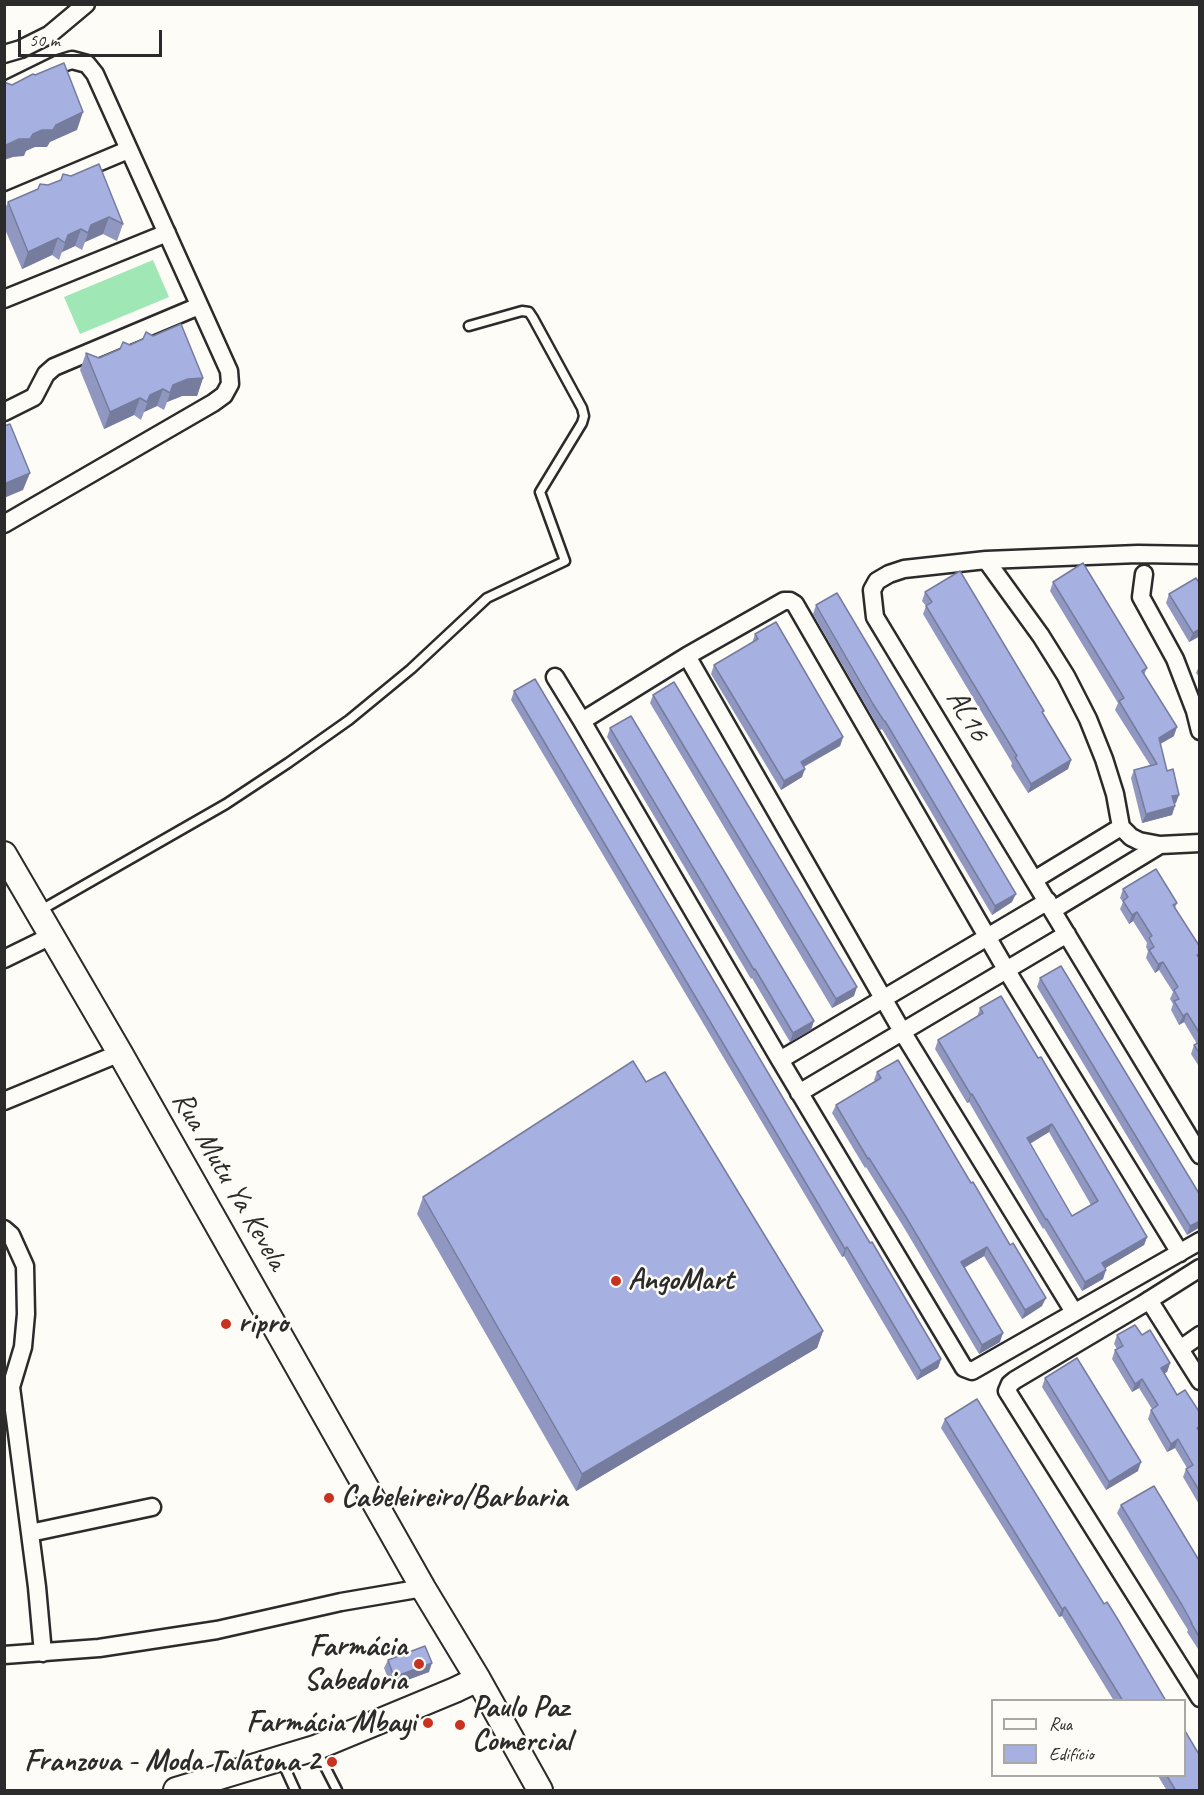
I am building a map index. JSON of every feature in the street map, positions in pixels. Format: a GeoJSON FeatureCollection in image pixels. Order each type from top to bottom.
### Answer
{"type":"FeatureCollection","features":[{"type":"Feature","properties":{"kind":"main road","name":"Rua Mutu Ya Kevela"},"geometry":{"type":"LineString","coordinates":[[4,854],[120,1053],[540,1791]]}},
{"type":"Feature","properties":{"kind":"main road"},"geometry":{"type":"LineString","coordinates":[[176,1791],[315,1748],[478,1679]]}},
{"type":"Feature","properties":{"kind":"street"},"geometry":{"type":"LineString","coordinates":[[4,54],[21,49],[49,35],[86,4]]}},
{"type":"Feature","properties":{"kind":"street"},"geometry":{"type":"LineString","coordinates":[[4,91],[59,64],[72,60],[87,64],[94,74],[229,371],[230,384],[224,395],[4,524]]}},
{"type":"Feature","properties":{"kind":"street"},"geometry":{"type":"LineString","coordinates":[[4,202],[128,150]]}},
{"type":"Feature","properties":{"kind":"street"},"geometry":{"type":"LineString","coordinates":[[4,298],[35,288],[166,233]]}},
{"type":"Feature","properties":{"kind":"street"},"geometry":{"type":"LineString","coordinates":[[4,412],[34,397],[46,374],[54,366],[199,306]]}},
{"type":"Feature","properties":{"kind":"street","name":"AL16"},"geometry":{"type":"LineString","coordinates":[[1200,555],[1138,554],[986,560],[904,569],[888,574],[877,581],[872,590],[875,617],[1200,1155]]}},
{"type":"Feature","properties":{"kind":"street"},"geometry":{"type":"LineString","coordinates":[[986,560],[1041,636],[1066,676],[1088,719],[1115,794],[1121,827],[1139,841],[1160,845],[1200,843]]}},
{"type":"Feature","properties":{"kind":"street"},"geometry":{"type":"LineString","coordinates":[[1144,573],[1141,597],[1175,659],[1195,711],[1200,731]]}},
{"type":"Feature","properties":{"kind":"street"},"geometry":{"type":"LineString","coordinates":[[582,720],[687,656],[784,601],[795,604],[1007,971],[1180,1253]]}},
{"type":"Feature","properties":{"kind":"street"},"geometry":{"type":"LineString","coordinates":[[687,656],[903,1033],[1074,1312]]}},
{"type":"Feature","properties":{"kind":"street"},"geometry":{"type":"LineString","coordinates":[[555,677],[799,1094],[964,1368],[972,1371],[1200,1241]]}},
{"type":"Feature","properties":{"kind":"street"},"geometry":{"type":"LineString","coordinates":[[1034,880],[1121,827]]}},
{"type":"Feature","properties":{"kind":"street"},"geometry":{"type":"LineString","coordinates":[[780,1060],[987,937],[1050,906],[1160,845]]}},
{"type":"Feature","properties":{"kind":"street"},"geometry":{"type":"LineString","coordinates":[[799,1094],[1067,934]]}},
{"type":"Feature","properties":{"kind":"street"},"geometry":{"type":"LineString","coordinates":[[4,959],[51,936]]}},
{"type":"Feature","properties":{"kind":"street"},"geometry":{"type":"LineString","coordinates":[[4,1101],[120,1053]]}},
{"type":"Feature","properties":{"kind":"street"},"geometry":{"type":"LineString","coordinates":[[4,1229],[10,1235],[25,1266],[26,1314],[23,1347],[11,1387],[37,1587],[43,1653]]}},
{"type":"Feature","properties":{"kind":"street"},"geometry":{"type":"LineString","coordinates":[[1200,1268],[1015,1380],[1007,1391],[1200,1698]]}},
{"type":"Feature","properties":{"kind":"street"},"geometry":{"type":"LineString","coordinates":[[1149,1300],[1200,1381]]}},
{"type":"Feature","properties":{"kind":"street"},"geometry":{"type":"LineString","coordinates":[[1180,1349],[1200,1335]]}},
{"type":"Feature","properties":{"kind":"street"},"geometry":{"type":"LineString","coordinates":[[30,1533],[152,1507]]}},
{"type":"Feature","properties":{"kind":"street"},"geometry":{"type":"LineString","coordinates":[[4,1655],[99,1648],[217,1630],[341,1602],[423,1587]]}},
{"type":"Feature","properties":{"kind":"lane"},"geometry":{"type":"LineString","coordinates":[[38,912],[217,809],[262,780],[350,720],[411,669],[487,598],[565,561],[540,492],[582,423],[584,416],[582,408],[529,312],[522,311],[469,326]]}},
{"type":"Feature","properties":{"kind":"lane"},"geometry":{"type":"LineString","coordinates":[[315,1748],[337,1791]]}},
{"type":"Feature","properties":{"kind":"lane"},"geometry":{"type":"LineString","coordinates":[[281,1759],[295,1791]]}},
{"type":"Feature","properties":{"kind":"green space"},"geometry":{"type":"Polygon","coordinates":[[[153,260],[169,297],[80,334],[64,297],[153,260]]]}},
{"type":"Feature","properties":{"kind":"building"},"geometry":{"type":"Polygon","coordinates":[[[64,63],[83,112],[56,125],[53,130],[42,130],[33,134],[30,139],[19,139],[4,146],[4,82],[12,85],[33,74],[64,63]]]}},
{"type":"Feature","properties":{"kind":"building"},"geometry":{"type":"Polygon","coordinates":[[[99,164],[123,224],[109,217],[91,225],[88,233],[81,229],[68,235],[65,243],[58,238],[28,252],[8,202],[38,189],[40,184],[48,185],[61,180],[63,174],[71,176],[99,164]]]}},
{"type":"Feature","properties":{"kind":"building"},"geometry":{"type":"Polygon","coordinates":[[[181,324],[203,378],[188,379],[173,385],[170,393],[163,389],[150,395],[147,402],[140,398],[110,412],[86,353],[99,358],[120,349],[123,342],[130,345],[143,339],[146,332],[153,336],[181,324]]]}},
{"type":"Feature","properties":{"kind":"building"},"geometry":{"type":"Polygon","coordinates":[[[10,424],[30,473],[4,484],[4,426],[10,424]]]}},
{"type":"Feature","properties":{"kind":"building"},"geometry":{"type":"Polygon","coordinates":[[[1083,563],[1147,668],[1142,671],[1177,727],[1159,738],[1167,771],[1173,769],[1179,795],[1172,796],[1175,806],[1146,814],[1134,770],[1157,764],[1119,701],[1124,698],[1053,582],[1083,563]]]}},
{"type":"Feature","properties":{"kind":"building"},"geometry":{"type":"Polygon","coordinates":[[[960,571],[1071,760],[1031,784],[1015,757],[1017,756],[926,606],[932,602],[925,592],[960,571]]]}},
{"type":"Feature","properties":{"kind":"building"},"geometry":{"type":"Polygon","coordinates":[[[1196,578],[1200,584],[1200,629],[1193,633],[1169,594],[1196,578]]]}},
{"type":"Feature","properties":{"kind":"building"},"geometry":{"type":"Polygon","coordinates":[[[837,593],[1016,894],[995,906],[816,605],[837,593]]]}},
{"type":"Feature","properties":{"kind":"building"},"geometry":{"type":"Polygon","coordinates":[[[776,622],[843,737],[801,762],[805,769],[784,781],[714,665],[758,639],[755,634],[776,622]]]}},
{"type":"Feature","properties":{"kind":"building"},"geometry":{"type":"Polygon","coordinates":[[[535,679],[796,1120],[941,1359],[921,1371],[847,1247],[845,1249],[514,691],[535,679]]]}},
{"type":"Feature","properties":{"kind":"building"},"geometry":{"type":"Polygon","coordinates":[[[674,682],[857,987],[836,999],[653,695],[674,682]]]}},
{"type":"Feature","properties":{"kind":"building"},"geometry":{"type":"Polygon","coordinates":[[[631,716],[814,1021],[793,1033],[610,728],[631,716]]]}},
{"type":"Feature","properties":{"kind":"building"},"geometry":{"type":"Polygon","coordinates":[[[1156,869],[1177,903],[1173,905],[1200,947],[1200,954],[1197,955],[1200,959],[1200,1034],[1187,1013],[1183,1016],[1174,1001],[1179,999],[1174,990],[1178,987],[1163,962],[1158,964],[1149,950],[1154,947],[1149,938],[1152,936],[1137,912],[1132,915],[1123,901],[1128,897],[1123,889],[1156,869]]]}},
{"type":"Feature","properties":{"kind":"building"},"geometry":{"type":"Polygon","coordinates":[[[1061,966],[1200,1195],[1200,1221],[1190,1226],[1040,978],[1061,966]]]}},
{"type":"Feature","properties":{"kind":"building"},"geometry":{"type":"Polygon","coordinates":[[[1001,996],[1038,1058],[1041,1057],[1147,1237],[1102,1263],[1106,1270],[1085,1282],[938,1040],[983,1013],[980,1008],[1001,996]],[[1052,1124],[1027,1138],[1072,1216],[1098,1201],[1052,1124]]]}},
{"type":"Feature","properties":{"kind":"building"},"geometry":{"type":"Polygon","coordinates":[[[1200,1042],[1200,1054],[1194,1045],[1200,1042]]]}},
{"type":"Feature","properties":{"kind":"building"},"geometry":{"type":"Polygon","coordinates":[[[898,1060],[971,1183],[973,1182],[1010,1245],[1013,1243],[1046,1298],[1025,1310],[987,1247],[961,1262],[1003,1333],[982,1345],[836,1105],[881,1078],[877,1072],[898,1060]]]}},
{"type":"Feature","properties":{"kind":"building","name":"AngoMart"},"geometry":{"type":"Polygon","coordinates":[[[633,1061],[646,1082],[665,1072],[823,1331],[582,1474],[423,1197],[633,1061]]]}},
{"type":"Feature","properties":{"kind":"building"},"geometry":{"type":"Polygon","coordinates":[[[1135,1325],[1142,1335],[1150,1330],[1170,1363],[1161,1368],[1177,1395],[1185,1390],[1200,1413],[1200,1426],[1197,1428],[1200,1432],[1200,1492],[1186,1469],[1193,1465],[1178,1439],[1171,1444],[1151,1410],[1158,1405],[1142,1379],[1135,1384],[1115,1350],[1123,1346],[1117,1335],[1135,1325]]]}},
{"type":"Feature","properties":{"kind":"building"},"geometry":{"type":"Polygon","coordinates":[[[1077,1358],[1141,1462],[1109,1482],[1045,1378],[1077,1358]]]}},
{"type":"Feature","properties":{"kind":"building"},"geometry":{"type":"Polygon","coordinates":[[[977,1399],[1104,1604],[1107,1602],[1165,1699],[1122,1699],[1065,1607],[1062,1609],[945,1419],[977,1399]]]}},
{"type":"Feature","properties":{"kind":"building"},"geometry":{"type":"Polygon","coordinates":[[[1154,1486],[1200,1562],[1200,1638],[1121,1505],[1154,1486]]]}},
{"type":"Feature","properties":{"kind":"building"},"geometry":{"type":"Polygon","coordinates":[[[425,1646],[432,1663],[394,1677],[388,1660],[425,1646]]]}},
{"type":"Feature","properties":{"kind":"building"},"geometry":{"type":"Polygon","coordinates":[[[1186,1733],[1200,1756],[1200,1791],[1176,1791],[1168,1777],[1186,1777],[1186,1733]]]}},
{"type":"Feature","properties":{"kind":"place","name":"AngoMart"},"geometry":{"type":"Point","coordinates":[616,1281]}},
{"type":"Feature","properties":{"kind":"place","name":"ripro"},"geometry":{"type":"Point","coordinates":[226,1324]}},
{"type":"Feature","properties":{"kind":"place","name":"Cabeleireiro/Barbaria"},"geometry":{"type":"Point","coordinates":[329,1498]}},
{"type":"Feature","properties":{"kind":"place","name":"Farmácia Sabedoria"},"geometry":{"type":"Point","coordinates":[419,1664]}},
{"type":"Feature","properties":{"kind":"place","name":"Farmácia Mbayi"},"geometry":{"type":"Point","coordinates":[428,1723]}},
{"type":"Feature","properties":{"kind":"place","name":"Paulo Paz Comercial"},"geometry":{"type":"Point","coordinates":[460,1725]}},
{"type":"Feature","properties":{"kind":"place","name":"Franzoua - Moda Talatona 2"},"geometry":{"type":"Point","coordinates":[332,1762]}}]}
